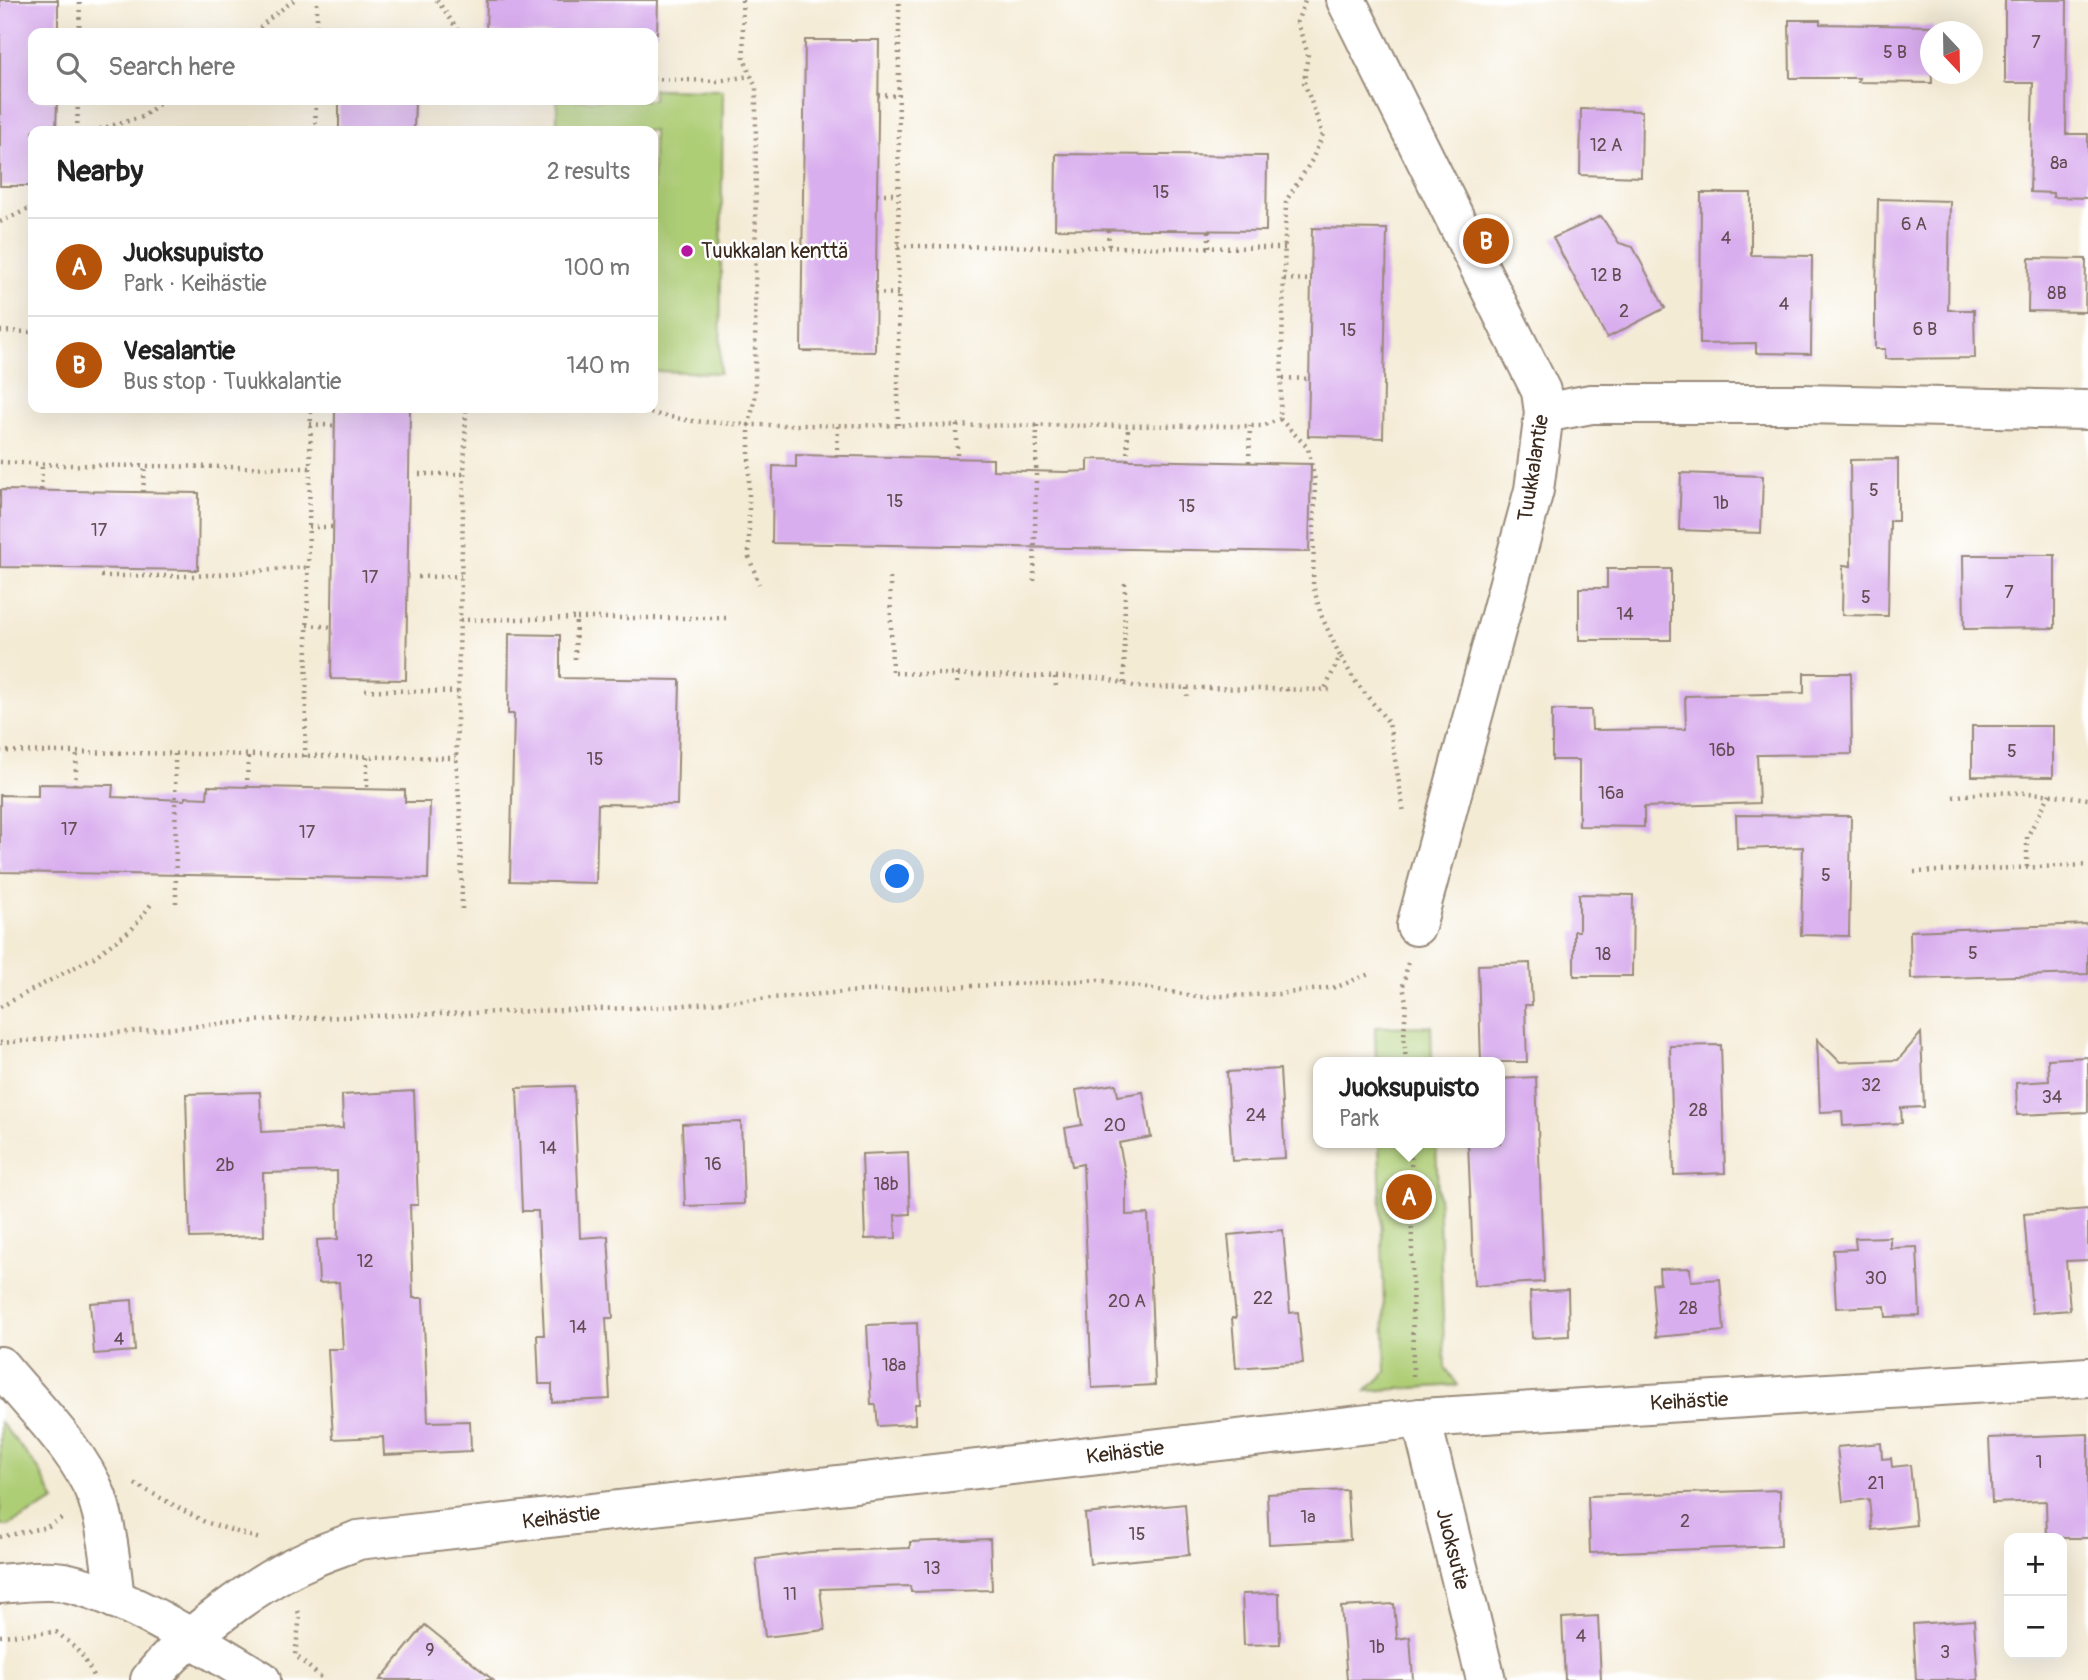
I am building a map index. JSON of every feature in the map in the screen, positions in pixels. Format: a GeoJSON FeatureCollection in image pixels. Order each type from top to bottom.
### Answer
{"type":"FeatureCollection","features":[{"type":"Feature","properties":{"kind":"street","name":"Tuukkalantie"},"geometry":{"type":"LineString","coordinates":[[1346,0],[1541,391],[1544,413],[1534,490],[1416,926]]}},
{"type":"Feature","properties":{"kind":"street"},"geometry":{"type":"LineString","coordinates":[[1544,413],[1591,404],[1803,404],[2088,410]]}},
{"type":"Feature","properties":{"kind":"street"},"geometry":{"type":"LineString","coordinates":[[0,1366],[64,1443],[84,1471],[97,1497],[108,1539],[115,1599]]}},
{"type":"Feature","properties":{"kind":"street","name":"Keihästie"},"geometry":{"type":"LineString","coordinates":[[150,1680],[191,1638],[220,1615],[283,1573],[307,1560],[358,1540],[1421,1418],[2088,1377]]}},
{"type":"Feature","properties":{"kind":"street","name":"Juoksutie"},"geometry":{"type":"LineString","coordinates":[[1421,1418],[1486,1680]]}},
{"type":"Feature","properties":{"kind":"street"},"geometry":{"type":"LineString","coordinates":[[0,1584],[63,1582],[115,1599],[191,1638],[261,1680]]}},
{"type":"Feature","properties":{"kind":"path"},"geometry":{"type":"LineString","coordinates":[[79,28],[80,0]]}},
{"type":"Feature","properties":{"kind":"path"},"geometry":{"type":"LineString","coordinates":[[260,28],[294,0]]}},
{"type":"Feature","properties":{"kind":"path"},"geometry":{"type":"LineString","coordinates":[[317,0],[317,28]]}},
{"type":"Feature","properties":{"kind":"path"},"geometry":{"type":"LineString","coordinates":[[437,0],[457,28]]}},
{"type":"Feature","properties":{"kind":"path"},"geometry":{"type":"LineString","coordinates":[[743,0],[744,59],[756,88],[755,398],[749,425],[749,557],[759,584]]}},
{"type":"Feature","properties":{"kind":"path"},"geometry":{"type":"LineString","coordinates":[[898,425],[899,0]]}},
{"type":"Feature","properties":{"kind":"path"},"geometry":{"type":"LineString","coordinates":[[1305,0],[1297,22],[1308,54],[1304,82],[1324,134],[1312,160],[1286,201],[1280,419],[1308,449],[1315,481],[1313,585],[1321,615],[1355,681],[1389,723],[1406,824]]}},
{"type":"Feature","properties":{"kind":"path"},"geometry":{"type":"LineString","coordinates":[[658,79],[717,81],[751,76]]}},
{"type":"Feature","properties":{"kind":"path"},"geometry":{"type":"LineString","coordinates":[[878,95],[899,96]]}},
{"type":"Feature","properties":{"kind":"path"},"geometry":{"type":"LineString","coordinates":[[77,126],[78,105]]}},
{"type":"Feature","properties":{"kind":"path"},"geometry":{"type":"LineString","coordinates":[[110,126],[142,117],[158,105]]}},
{"type":"Feature","properties":{"kind":"path"},"geometry":{"type":"LineString","coordinates":[[315,126],[316,105]]}},
{"type":"Feature","properties":{"kind":"path"},"geometry":{"type":"LineString","coordinates":[[877,194],[898,194]]}},
{"type":"Feature","properties":{"kind":"path"},"geometry":{"type":"LineString","coordinates":[[0,222],[28,210]]}},
{"type":"Feature","properties":{"kind":"path"},"geometry":{"type":"LineString","coordinates":[[1108,229],[1110,247]]}},
{"type":"Feature","properties":{"kind":"path"},"geometry":{"type":"LineString","coordinates":[[1209,231],[1209,248]]}},
{"type":"Feature","properties":{"kind":"path"},"geometry":{"type":"LineString","coordinates":[[898,246],[1285,248]]}},
{"type":"Feature","properties":{"kind":"path"},"geometry":{"type":"LineString","coordinates":[[1284,279],[1311,280]]}},
{"type":"Feature","properties":{"kind":"path"},"geometry":{"type":"LineString","coordinates":[[875,293],[898,294]]}},
{"type":"Feature","properties":{"kind":"path"},"geometry":{"type":"LineString","coordinates":[[0,331],[28,332]]}},
{"type":"Feature","properties":{"kind":"path"},"geometry":{"type":"LineString","coordinates":[[1283,378],[1309,379]]}},
{"type":"Feature","properties":{"kind":"path"},"geometry":{"type":"LineString","coordinates":[[305,757],[311,413]]}},
{"type":"Feature","properties":{"kind":"path"},"geometry":{"type":"LineString","coordinates":[[461,909],[461,825],[456,758],[466,413]]}},
{"type":"Feature","properties":{"kind":"path"},"geometry":{"type":"LineString","coordinates":[[650,413],[692,421],[749,425],[1263,426],[1280,419]]}},
{"type":"Feature","properties":{"kind":"path"},"geometry":{"type":"LineString","coordinates":[[310,424],[335,426]]}},
{"type":"Feature","properties":{"kind":"path"},"geometry":{"type":"LineString","coordinates":[[837,456],[838,424]]}},
{"type":"Feature","properties":{"kind":"path"},"geometry":{"type":"LineString","coordinates":[[957,425],[957,458]]}},
{"type":"Feature","properties":{"kind":"path"},"geometry":{"type":"LineString","coordinates":[[1034,581],[1037,425]]}},
{"type":"Feature","properties":{"kind":"path"},"geometry":{"type":"LineString","coordinates":[[1127,460],[1128,426]]}},
{"type":"Feature","properties":{"kind":"path"},"geometry":{"type":"LineString","coordinates":[[1249,462],[1250,426]]}},
{"type":"Feature","properties":{"kind":"path"},"geometry":{"type":"LineString","coordinates":[[0,462],[310,468]]}},
{"type":"Feature","properties":{"kind":"path"},"geometry":{"type":"LineString","coordinates":[[41,490],[42,464]]}},
{"type":"Feature","properties":{"kind":"path"},"geometry":{"type":"LineString","coordinates":[[143,492],[145,466]]}},
{"type":"Feature","properties":{"kind":"path"},"geometry":{"type":"LineString","coordinates":[[419,474],[465,474]]}},
{"type":"Feature","properties":{"kind":"path"},"geometry":{"type":"LineString","coordinates":[[309,527],[333,527]]}},
{"type":"Feature","properties":{"kind":"path"},"geometry":{"type":"LineString","coordinates":[[101,576],[197,576],[308,567]]}},
{"type":"Feature","properties":{"kind":"path"},"geometry":{"type":"LineString","coordinates":[[418,577],[461,576]]}},
{"type":"Feature","properties":{"kind":"path"},"geometry":{"type":"LineString","coordinates":[[890,579],[892,673],[1104,678],[1137,687],[1333,690]]}},
{"type":"Feature","properties":{"kind":"path"},"geometry":{"type":"LineString","coordinates":[[1124,684],[1125,583]]}},
{"type":"Feature","properties":{"kind":"path"},"geometry":{"type":"LineString","coordinates":[[575,659],[576,618]]}},
{"type":"Feature","properties":{"kind":"path"},"geometry":{"type":"LineString","coordinates":[[460,620],[731,618]]}},
{"type":"Feature","properties":{"kind":"path"},"geometry":{"type":"LineString","coordinates":[[307,625],[332,627]]}},
{"type":"Feature","properties":{"kind":"path"},"geometry":{"type":"LineString","coordinates":[[1325,689],[1340,656]]}},
{"type":"Feature","properties":{"kind":"path"},"geometry":{"type":"LineString","coordinates":[[957,674],[957,685]]}},
{"type":"Feature","properties":{"kind":"path"},"geometry":{"type":"LineString","coordinates":[[1055,677],[1056,687]]}},
{"type":"Feature","properties":{"kind":"path"},"geometry":{"type":"LineString","coordinates":[[1187,688],[1187,696]]}},
{"type":"Feature","properties":{"kind":"path"},"geometry":{"type":"LineString","coordinates":[[365,690],[458,692]]}},
{"type":"Feature","properties":{"kind":"path"},"geometry":{"type":"LineString","coordinates":[[1287,690],[1287,696]]}},
{"type":"Feature","properties":{"kind":"path"},"geometry":{"type":"LineString","coordinates":[[0,751],[456,758]]}},
{"type":"Feature","properties":{"kind":"path"},"geometry":{"type":"LineString","coordinates":[[75,785],[77,753]]}},
{"type":"Feature","properties":{"kind":"path"},"geometry":{"type":"LineString","coordinates":[[175,754],[176,903]]}},
{"type":"Feature","properties":{"kind":"path"},"geometry":{"type":"LineString","coordinates":[[247,755],[247,787]]}},
{"type":"Feature","properties":{"kind":"path"},"geometry":{"type":"LineString","coordinates":[[367,757],[368,789]]}},
{"type":"Feature","properties":{"kind":"path"},"geometry":{"type":"LineString","coordinates":[[1953,797],[1975,793],[2035,792],[2088,799]]}},
{"type":"Feature","properties":{"kind":"path"},"geometry":{"type":"LineString","coordinates":[[2027,867],[2027,837],[2050,794]]}},
{"type":"Feature","properties":{"kind":"path"},"geometry":{"type":"LineString","coordinates":[[1914,872],[2088,865]]}},
{"type":"Feature","properties":{"kind":"path"},"geometry":{"type":"LineString","coordinates":[[0,1007],[94,957],[132,929],[152,903]]}},
{"type":"Feature","properties":{"kind":"path"},"geometry":{"type":"LineString","coordinates":[[1406,1057],[1406,1002],[1403,986],[1416,926]]}},
{"type":"Feature","properties":{"kind":"path"},"geometry":{"type":"LineString","coordinates":[[0,1043],[278,1019],[661,1007],[846,992],[1098,980],[1200,997],[1266,994],[1337,987],[1369,974]]}},
{"type":"Feature","properties":{"kind":"path"},"geometry":{"type":"LineString","coordinates":[[1411,1148],[1413,1384],[1421,1418]]}},
{"type":"Feature","properties":{"kind":"path"},"geometry":{"type":"LineString","coordinates":[[0,1537],[47,1527],[97,1497]]}},
{"type":"Feature","properties":{"kind":"path"},"geometry":{"type":"LineString","coordinates":[[0,1636],[56,1632],[76,1646],[91,1668],[94,1680]]}},
{"type":"Feature","properties":{"kind":"green space","name":"Tuukkalan kenttä"},"geometry":{"type":"Polygon","coordinates":[[[658,89],[723,90],[720,373],[658,371],[658,126],[557,126],[557,105],[658,105],[658,89]]]}},
{"type":"Feature","properties":{"kind":"green space"},"geometry":{"type":"Polygon","coordinates":[[[1431,1026],[1432,1057],[1376,1057],[1375,1027],[1431,1026]]]}},
{"type":"Feature","properties":{"kind":"green space"},"geometry":{"type":"Polygon","coordinates":[[[1379,1148],[1436,1148],[1445,1367],[1458,1385],[1366,1391],[1386,1372],[1379,1148]]]}},
{"type":"Feature","properties":{"kind":"green space"},"geometry":{"type":"Polygon","coordinates":[[[0,1422],[38,1468],[55,1501],[7,1526],[0,1526],[0,1422]]]}},
{"type":"Feature","properties":{"kind":"building"},"geometry":{"type":"Polygon","coordinates":[[[0,0],[58,0],[58,28],[28,28],[28,105],[57,105],[56,126],[28,126],[28,186],[0,186],[0,0]]]}},
{"type":"Feature","properties":{"kind":"building"},"geometry":{"type":"Polygon","coordinates":[[[487,0],[658,0],[657,28],[486,28],[487,0]]]}},
{"type":"Feature","properties":{"kind":"building"},"geometry":{"type":"Polygon","coordinates":[[[2005,0],[2067,0],[2066,134],[2088,134],[2088,198],[2053,197],[2053,193],[2030,192],[2033,83],[2005,83],[2005,0]]]}},
{"type":"Feature","properties":{"kind":"building"},"geometry":{"type":"Polygon","coordinates":[[[1789,20],[1820,20],[1820,24],[1920,26],[1920,83],[1858,82],[1859,78],[1790,78],[1789,20]]]}},
{"type":"Feature","properties":{"kind":"building"},"geometry":{"type":"Polygon","coordinates":[[[805,40],[879,40],[875,352],[801,351],[805,40]]]}},
{"type":"Feature","properties":{"kind":"building"},"geometry":{"type":"Polygon","coordinates":[[[339,105],[415,105],[414,126],[339,126],[339,105]]]}},
{"type":"Feature","properties":{"kind":"building"},"geometry":{"type":"Polygon","coordinates":[[[1581,109],[1642,111],[1641,177],[1580,175],[1581,109]]]}},
{"type":"Feature","properties":{"kind":"building"},"geometry":{"type":"Polygon","coordinates":[[[1056,154],[1267,156],[1266,231],[1055,229],[1056,154]]]}},
{"type":"Feature","properties":{"kind":"building"},"geometry":{"type":"Polygon","coordinates":[[[1701,193],[1751,193],[1751,255],[1812,256],[1811,354],[1756,353],[1756,343],[1700,344],[1701,193]]]}},
{"type":"Feature","properties":{"kind":"building"},"geometry":{"type":"Polygon","coordinates":[[[1878,199],[1950,201],[1948,310],[1974,310],[1975,358],[1885,359],[1885,349],[1875,349],[1878,199]]]}},
{"type":"Feature","properties":{"kind":"building"},"geometry":{"type":"Polygon","coordinates":[[[1601,216],[1619,243],[1633,247],[1665,308],[1607,338],[1553,238],[1601,216]]]}},
{"type":"Feature","properties":{"kind":"building"},"geometry":{"type":"Polygon","coordinates":[[[1312,228],[1387,229],[1383,438],[1308,436],[1312,228]]]}},
{"type":"Feature","properties":{"kind":"building"},"geometry":{"type":"Polygon","coordinates":[[[2029,258],[2086,259],[2085,312],[2028,311],[2029,258]]]}},
{"type":"Feature","properties":{"kind":"building"},"geometry":{"type":"Polygon","coordinates":[[[335,413],[410,413],[406,680],[331,679],[335,413]]]}},
{"type":"Feature","properties":{"kind":"building"},"geometry":{"type":"Polygon","coordinates":[[[796,455],[993,459],[993,470],[1065,472],[1088,471],[1088,459],[1311,464],[1309,552],[772,543],[773,466],[796,467],[796,455]]]}},
{"type":"Feature","properties":{"kind":"building"},"geometry":{"type":"Polygon","coordinates":[[[1898,459],[1898,521],[1890,521],[1888,616],[1842,615],[1843,565],[1851,566],[1850,460],[1898,459]]]}},
{"type":"Feature","properties":{"kind":"building"},"geometry":{"type":"Polygon","coordinates":[[[1681,473],[1763,476],[1761,533],[1679,530],[1681,473]]]}},
{"type":"Feature","properties":{"kind":"building"},"geometry":{"type":"Polygon","coordinates":[[[0,490],[199,493],[198,570],[0,567],[0,490]]]}},
{"type":"Feature","properties":{"kind":"building"},"geometry":{"type":"Polygon","coordinates":[[[1963,555],[2055,555],[2055,628],[1964,629],[1963,555]]]}},
{"type":"Feature","properties":{"kind":"building"},"geometry":{"type":"Polygon","coordinates":[[[1607,569],[1671,569],[1671,640],[1579,640],[1579,588],[1607,588],[1607,569]]]}},
{"type":"Feature","properties":{"kind":"building"},"geometry":{"type":"Polygon","coordinates":[[[509,634],[560,635],[560,678],[680,680],[677,805],[598,804],[596,883],[510,881],[514,714],[508,714],[509,634]]]}},
{"type":"Feature","properties":{"kind":"building"},"geometry":{"type":"Polygon","coordinates":[[[1804,673],[1851,673],[1852,754],[1757,755],[1759,803],[1644,807],[1644,827],[1579,826],[1579,760],[1552,760],[1552,710],[1591,710],[1592,730],[1686,729],[1685,696],[1804,693],[1804,673]]]}},
{"type":"Feature","properties":{"kind":"building"},"geometry":{"type":"Polygon","coordinates":[[[1972,726],[2053,726],[2053,777],[1972,776],[1972,726]]]}},
{"type":"Feature","properties":{"kind":"building"},"geometry":{"type":"Polygon","coordinates":[[[38,784],[113,785],[112,797],[185,800],[185,797],[207,798],[208,786],[405,790],[405,802],[430,802],[428,879],[0,872],[0,795],[38,796],[38,784]]]}},
{"type":"Feature","properties":{"kind":"building"},"geometry":{"type":"Polygon","coordinates":[[[1736,815],[1851,816],[1849,936],[1801,935],[1803,847],[1737,849],[1736,815]]]}},
{"type":"Feature","properties":{"kind":"building"},"geometry":{"type":"Polygon","coordinates":[[[1579,894],[1633,895],[1632,976],[1574,976],[1574,931],[1579,931],[1579,894]]]}},
{"type":"Feature","properties":{"kind":"building"},"geometry":{"type":"Polygon","coordinates":[[[2088,924],[2088,974],[1911,979],[1910,931],[2088,924]]]}},
{"type":"Feature","properties":{"kind":"building"},"geometry":{"type":"Polygon","coordinates":[[[1530,963],[1532,1005],[1525,1005],[1527,1062],[1505,1062],[1505,1057],[1481,1057],[1478,965],[1530,963]]]}},
{"type":"Feature","properties":{"kind":"building"},"geometry":{"type":"Polygon","coordinates":[[[1921,1033],[1924,1107],[1901,1108],[1902,1123],[1843,1126],[1842,1111],[1820,1112],[1817,1039],[1840,1062],[1898,1060],[1921,1033]]]}},
{"type":"Feature","properties":{"kind":"building"},"geometry":{"type":"Polygon","coordinates":[[[1721,1045],[1725,1173],[1674,1175],[1670,1046],[1721,1045]]]}},
{"type":"Feature","properties":{"kind":"building"},"geometry":{"type":"Polygon","coordinates":[[[2088,1057],[2088,1112],[2017,1115],[2016,1083],[2049,1081],[2048,1059],[2088,1057]]]}},
{"type":"Feature","properties":{"kind":"building"},"geometry":{"type":"Polygon","coordinates":[[[1280,1069],[1285,1158],[1232,1161],[1227,1072],[1280,1069]]]}},
{"type":"Feature","properties":{"kind":"building"},"geometry":{"type":"Polygon","coordinates":[[[1536,1077],[1544,1282],[1474,1286],[1468,1148],[1505,1148],[1505,1079],[1536,1077]]]}},
{"type":"Feature","properties":{"kind":"building"},"geometry":{"type":"Polygon","coordinates":[[[1116,1084],[1118,1096],[1143,1092],[1151,1137],[1119,1143],[1126,1177],[1126,1215],[1148,1214],[1155,1385],[1092,1388],[1083,1164],[1072,1166],[1065,1128],[1082,1125],[1076,1090],[1116,1084]]]}},
{"type":"Feature","properties":{"kind":"building"},"geometry":{"type":"Polygon","coordinates":[[[574,1086],[580,1238],[608,1236],[613,1318],[606,1318],[610,1399],[552,1402],[552,1384],[539,1384],[537,1335],[544,1335],[538,1211],[522,1211],[517,1088],[574,1086]]]}},
{"type":"Feature","properties":{"kind":"building"},"geometry":{"type":"Polygon","coordinates":[[[414,1091],[418,1205],[410,1205],[413,1298],[423,1298],[428,1422],[470,1421],[471,1451],[384,1455],[383,1437],[333,1439],[328,1349],[343,1349],[339,1282],[319,1283],[317,1240],[338,1239],[337,1171],[263,1173],[264,1236],[190,1238],[186,1094],[260,1092],[262,1132],[343,1128],[342,1095],[414,1091]]]}},
{"type":"Feature","properties":{"kind":"building"},"geometry":{"type":"Polygon","coordinates":[[[741,1122],[744,1204],[685,1206],[682,1124],[741,1122]]]}},
{"type":"Feature","properties":{"kind":"building"},"geometry":{"type":"Polygon","coordinates":[[[908,1152],[910,1214],[895,1215],[896,1238],[865,1239],[862,1154],[908,1152]]]}},
{"type":"Feature","properties":{"kind":"building"},"geometry":{"type":"Polygon","coordinates":[[[2088,1209],[2088,1260],[2066,1261],[2070,1310],[2032,1313],[2024,1214],[2088,1209]]]}},
{"type":"Feature","properties":{"kind":"building"},"geometry":{"type":"Polygon","coordinates":[[[1283,1230],[1290,1313],[1298,1312],[1303,1363],[1236,1368],[1232,1318],[1236,1318],[1228,1235],[1283,1230]]]}},
{"type":"Feature","properties":{"kind":"building"},"geometry":{"type":"Polygon","coordinates":[[[1890,1237],[1890,1248],[1917,1247],[1920,1316],[1886,1317],[1885,1306],[1836,1308],[1833,1250],[1856,1249],[1855,1238],[1890,1237]]]}},
{"type":"Feature","properties":{"kind":"building"},"geometry":{"type":"Polygon","coordinates":[[[1690,1268],[1691,1281],[1720,1279],[1724,1331],[1656,1337],[1652,1284],[1660,1283],[1659,1269],[1690,1268]]]}},
{"type":"Feature","properties":{"kind":"building"},"geometry":{"type":"Polygon","coordinates":[[[1568,1290],[1569,1336],[1532,1338],[1530,1292],[1568,1290]]]}},
{"type":"Feature","properties":{"kind":"building"},"geometry":{"type":"Polygon","coordinates":[[[132,1300],[135,1351],[94,1354],[90,1303],[132,1300]]]}},
{"type":"Feature","properties":{"kind":"building"},"geometry":{"type":"Polygon","coordinates":[[[917,1323],[920,1404],[915,1404],[915,1424],[878,1426],[876,1405],[871,1405],[867,1325],[917,1323]]]}},
{"type":"Feature","properties":{"kind":"building"},"geometry":{"type":"Polygon","coordinates":[[[2088,1434],[2088,1538],[2067,1538],[2067,1533],[2047,1533],[2046,1501],[1992,1503],[1989,1438],[2088,1434]]]}},
{"type":"Feature","properties":{"kind":"building"},"geometry":{"type":"Polygon","coordinates":[[[1881,1443],[1882,1459],[1891,1458],[1892,1467],[1910,1465],[1916,1525],[1872,1530],[1869,1499],[1843,1502],[1837,1447],[1881,1443]]]}},
{"type":"Feature","properties":{"kind":"building"},"geometry":{"type":"Polygon","coordinates":[[[1347,1490],[1350,1540],[1269,1544],[1267,1494],[1347,1490]]]}},
{"type":"Feature","properties":{"kind":"building"},"geometry":{"type":"Polygon","coordinates":[[[1780,1490],[1781,1546],[1590,1553],[1588,1496],[1780,1490]]]}},
{"type":"Feature","properties":{"kind":"building"},"geometry":{"type":"Polygon","coordinates":[[[1185,1504],[1189,1555],[1090,1564],[1085,1514],[1185,1504]]]}},
{"type":"Feature","properties":{"kind":"building"},"geometry":{"type":"Polygon","coordinates":[[[990,1539],[992,1590],[911,1592],[910,1586],[820,1589],[825,1630],[765,1637],[756,1559],[810,1552],[910,1548],[910,1542],[990,1539]]]}},
{"type":"Feature","properties":{"kind":"building"},"geometry":{"type":"Polygon","coordinates":[[[1279,1593],[1280,1644],[1244,1645],[1242,1594],[1279,1593]]]}},
{"type":"Feature","properties":{"kind":"building"},"geometry":{"type":"Polygon","coordinates":[[[1394,1604],[1397,1639],[1410,1637],[1413,1680],[1347,1680],[1341,1607],[1394,1604]]]}},
{"type":"Feature","properties":{"kind":"building"},"geometry":{"type":"Polygon","coordinates":[[[1598,1616],[1601,1680],[1565,1680],[1562,1618],[1598,1616]]]}},
{"type":"Feature","properties":{"kind":"building"},"geometry":{"type":"Polygon","coordinates":[[[1974,1620],[1978,1680],[1916,1680],[1913,1624],[1974,1620]]]}},
{"type":"Feature","properties":{"kind":"building"},"geometry":{"type":"Polygon","coordinates":[[[425,1625],[493,1680],[380,1680],[425,1625]]]}},
{"type":"Feature","properties":{"kind":"place","name":"Vesalantie"},"geometry":{"type":"Point","coordinates":[1486,241]}},
{"type":"Feature","properties":{"kind":"place","name":"Tuukkalan kenttä"},"geometry":{"type":"Point","coordinates":[687,251]}},
{"type":"Feature","properties":{"kind":"place","name":"Juoksupuisto"},"geometry":{"type":"Point","coordinates":[1409,1197]}}]}
